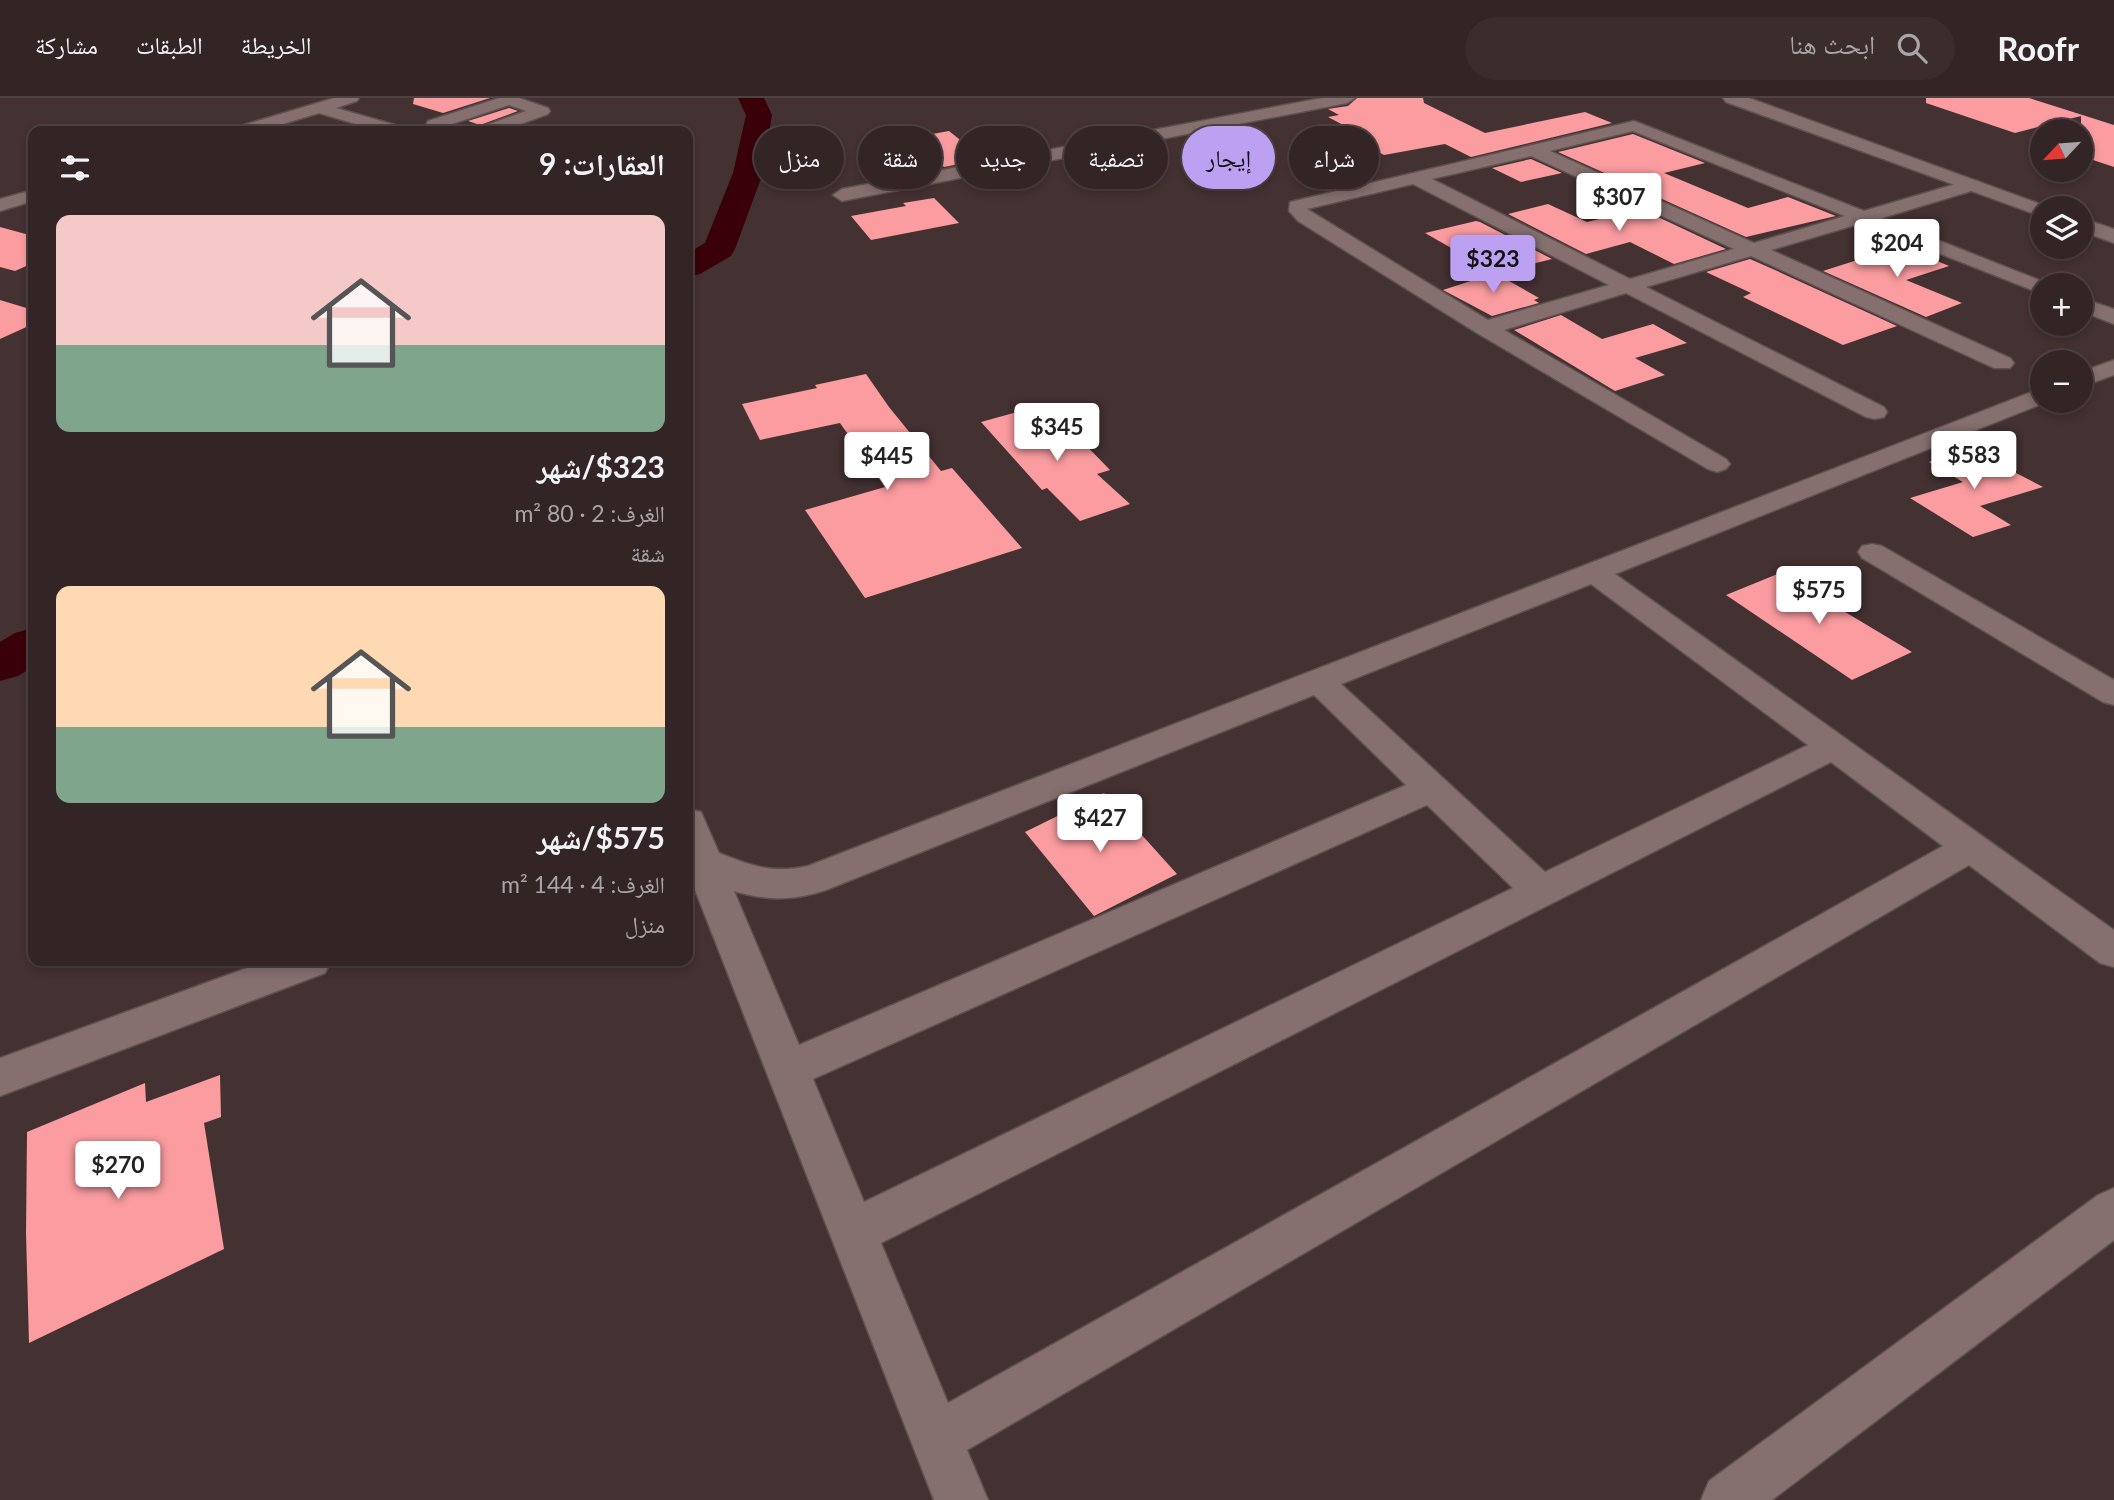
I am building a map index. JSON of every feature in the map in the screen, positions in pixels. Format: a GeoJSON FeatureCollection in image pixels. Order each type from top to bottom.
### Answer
{"type":"FeatureCollection","features":[{"type":"Feature","properties":{"kind":"street"},"geometry":{"type":"LineString","coordinates":[[260,126],[351,98]]}},
{"type":"Feature","properties":{"kind":"street"},"geometry":{"type":"LineString","coordinates":[[842,195],[1347,98]]}},
{"type":"Feature","properties":{"kind":"street"},"geometry":{"type":"LineString","coordinates":[[1732,98],[2030,207]]}},
{"type":"Feature","properties":{"kind":"street"},"geometry":{"type":"LineString","coordinates":[[434,125],[512,99],[542,111],[501,126]]}},
{"type":"Feature","properties":{"kind":"street"},"geometry":{"type":"LineString","coordinates":[[320,108],[379,126]]}},
{"type":"Feature","properties":{"kind":"street"},"geometry":{"type":"LineString","coordinates":[[1717,464],[1485,328],[1298,211],[1297,206],[1634,126],[2030,283]]}},
{"type":"Feature","properties":{"kind":"street"},"geometry":{"type":"LineString","coordinates":[[1531,149],[2002,363]]}},
{"type":"Feature","properties":{"kind":"street"},"geometry":{"type":"LineString","coordinates":[[1413,177],[1875,412]]}},
{"type":"Feature","properties":{"kind":"street"},"geometry":{"type":"LineString","coordinates":[[1485,328],[1972,185]]}},
{"type":"Feature","properties":{"kind":"street"},"geometry":{"type":"LineString","coordinates":[[0,205],[28,197]]}},
{"type":"Feature","properties":{"kind":"street"},"geometry":{"type":"LineString","coordinates":[[2093,229],[2114,236]]}},
{"type":"Feature","properties":{"kind":"street"},"geometry":{"type":"LineString","coordinates":[[2093,308],[2114,317]]}},
{"type":"Feature","properties":{"kind":"street"},"geometry":{"type":"LineString","coordinates":[[2093,375],[2114,367]]}},
{"type":"Feature","properties":{"kind":"street"},"geometry":{"type":"LineString","coordinates":[[696,860],[759,886],[778,887],[806,882],[2030,400]]}},
{"type":"Feature","properties":{"kind":"street"},"geometry":{"type":"LineString","coordinates":[[1872,552],[2114,694]]}},
{"type":"Feature","properties":{"kind":"street"},"geometry":{"type":"LineString","coordinates":[[1592,571],[1971,847],[2108,939]]}},
{"type":"Feature","properties":{"kind":"street"},"geometry":{"type":"LineString","coordinates":[[1317,680],[1541,892]]}},
{"type":"Feature","properties":{"kind":"street"},"geometry":{"type":"LineString","coordinates":[[853,1232],[1833,747]]}},
{"type":"Feature","properties":{"kind":"street"},"geometry":{"type":"LineString","coordinates":[[788,1070],[1430,788]]}},
{"type":"Feature","properties":{"kind":"street"},"geometry":{"type":"LineString","coordinates":[[935,1438],[1971,847]]}},
{"type":"Feature","properties":{"kind":"street"},"geometry":{"type":"LineString","coordinates":[[696,860],[788,1070],[961,1500]]}},
{"type":"Feature","properties":{"kind":"street"},"geometry":{"type":"LineString","coordinates":[[0,1077],[298,966]]}},
{"type":"Feature","properties":{"kind":"street"},"geometry":{"type":"LineString","coordinates":[[1728,1500],[2114,1211]]}},
{"type":"Feature","properties":{"kind":"building"},"geometry":{"type":"Polygon","coordinates":[[[414,98],[490,98],[443,113],[413,104],[414,98]]]}},
{"type":"Feature","properties":{"kind":"building"},"geometry":{"type":"Polygon","coordinates":[[[1357,98],[1423,98],[1424,103],[1485,133],[1585,112],[1612,123],[1471,157],[1445,144],[1384,155],[1379,152],[1379,126],[1345,126],[1328,117],[1339,115],[1328,109],[1348,106],[1357,98]]]}},
{"type":"Feature","properties":{"kind":"building"},"geometry":{"type":"Polygon","coordinates":[[[1926,98],[2029,98],[2114,125],[2114,167],[2093,160],[2093,119],[2081,119],[2081,116],[2069,119],[2030,119],[2030,129],[2015,133],[1926,103],[1926,98]]]}},
{"type":"Feature","properties":{"kind":"building"},"geometry":{"type":"Polygon","coordinates":[[[509,108],[518,111],[480,125],[468,121],[509,108]]]}},
{"type":"Feature","properties":{"kind":"building"},"geometry":{"type":"Polygon","coordinates":[[[949,131],[956,137],[956,165],[942,165],[942,132],[949,131]]]}},
{"type":"Feature","properties":{"kind":"building"},"geometry":{"type":"Polygon","coordinates":[[[1633,134],[1705,163],[1664,173],[1748,208],[1788,197],[1836,216],[1746,237],[1558,152],[1633,134]]]}},
{"type":"Feature","properties":{"kind":"building"},"geometry":{"type":"Polygon","coordinates":[[[1531,159],[1562,173],[1521,182],[1492,168],[1531,159]]]}},
{"type":"Feature","properties":{"kind":"building"},"geometry":{"type":"Polygon","coordinates":[[[934,198],[959,223],[871,240],[851,216],[906,206],[903,203],[934,198]]]}},
{"type":"Feature","properties":{"kind":"building"},"geometry":{"type":"Polygon","coordinates":[[[1548,204],[1587,222],[1641,209],[1726,249],[1674,264],[1630,242],[1586,254],[1508,214],[1548,204]]]}},
{"type":"Feature","properties":{"kind":"building"},"geometry":{"type":"Polygon","coordinates":[[[1476,221],[1552,259],[1495,273],[1425,233],[1476,221]]]}},
{"type":"Feature","properties":{"kind":"building"},"geometry":{"type":"Polygon","coordinates":[[[0,227],[28,235],[28,265],[15,271],[0,267],[0,227]]]}},
{"type":"Feature","properties":{"kind":"building"},"geometry":{"type":"Polygon","coordinates":[[[1901,246],[1949,266],[1906,280],[1962,303],[1926,317],[1823,271],[1901,246]]]}},
{"type":"Feature","properties":{"kind":"building"},"geometry":{"type":"Polygon","coordinates":[[[1750,259],[1897,326],[1843,345],[1743,297],[1751,293],[1706,272],[1750,259]]]}},
{"type":"Feature","properties":{"kind":"building"},"geometry":{"type":"Polygon","coordinates":[[[1495,273],[1539,298],[1534,300],[1539,303],[1492,316],[1443,290],[1495,273]]]}},
{"type":"Feature","properties":{"kind":"building"},"geometry":{"type":"Polygon","coordinates":[[[0,300],[28,308],[28,326],[0,339],[0,300]]]}},
{"type":"Feature","properties":{"kind":"building"},"geometry":{"type":"Polygon","coordinates":[[[1561,315],[1602,339],[1653,324],[1687,343],[1635,358],[1665,375],[1615,391],[1514,330],[1561,315]]]}},
{"type":"Feature","properties":{"kind":"building"},"geometry":{"type":"Polygon","coordinates":[[[866,374],[941,471],[952,468],[1022,548],[865,598],[805,510],[885,487],[840,423],[760,440],[742,404],[866,374]]]}},
{"type":"Feature","properties":{"kind":"building"},"geometry":{"type":"Polygon","coordinates":[[[1035,407],[1065,439],[1076,435],[1110,470],[1097,474],[1130,504],[1080,521],[1047,488],[1042,490],[981,422],[1035,407]]]}},
{"type":"Feature","properties":{"kind":"building"},"geometry":{"type":"Polygon","coordinates":[[[1966,447],[2043,487],[1980,506],[2011,525],[1973,537],[1910,498],[1963,482],[1929,462],[1966,447]]]}},
{"type":"Feature","properties":{"kind":"building"},"geometry":{"type":"Polygon","coordinates":[[[1780,573],[1912,652],[1852,680],[1726,595],[1780,573]]]}},
{"type":"Feature","properties":{"kind":"building"},"geometry":{"type":"Polygon","coordinates":[[[1104,793],[1177,874],[1094,916],[1025,832],[1104,793]]]}},
{"type":"Feature","properties":{"kind":"building"},"geometry":{"type":"Polygon","coordinates":[[[220,1075],[221,1117],[204,1123],[224,1249],[29,1343],[27,1132],[145,1083],[146,1102],[220,1075]]]}},
{"type":"Feature","properties":{"kind":"waterway"},"geometry":{"type":"LineString","coordinates":[[693,264],[719,249],[748,173],[759,115],[751,98]]}},
{"type":"Feature","properties":{"kind":"waterway"},"geometry":{"type":"LineString","coordinates":[[0,664],[28,648]]}}]}
